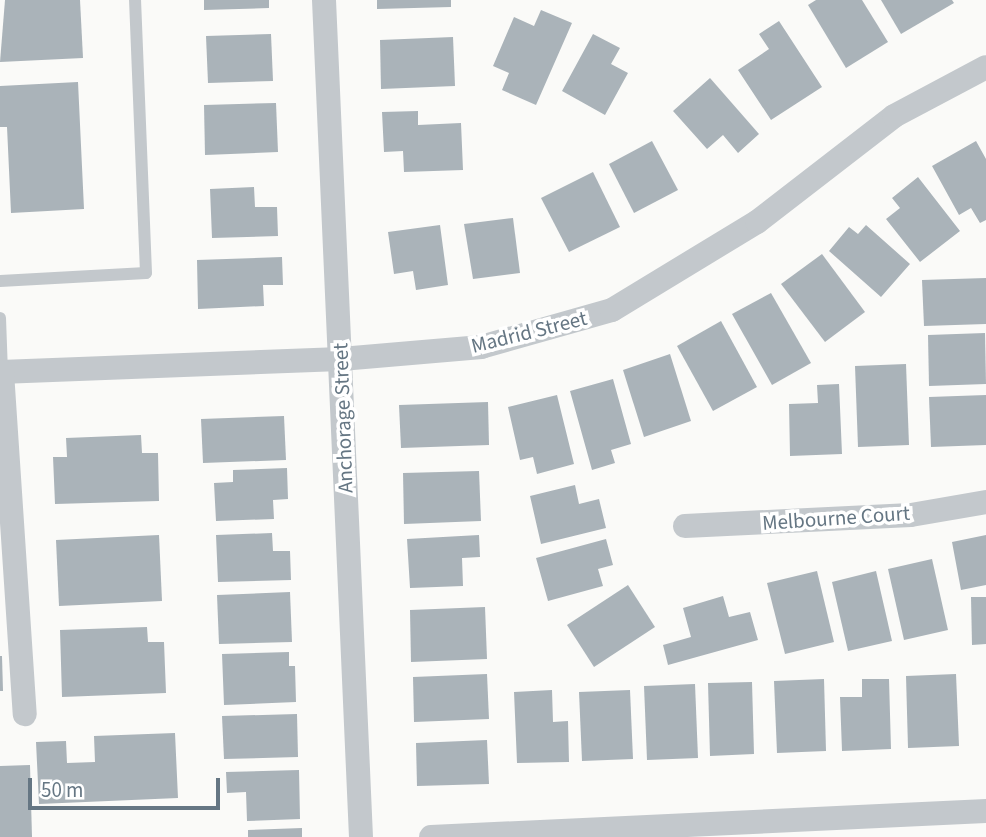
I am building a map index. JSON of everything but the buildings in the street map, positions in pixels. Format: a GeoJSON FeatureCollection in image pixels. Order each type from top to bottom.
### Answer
{"type":"FeatureCollection","features":[{"type":"Feature","properties":{"kind":"street","name":"Anchorage Street"},"geometry":{"type":"LineString","coordinates":[[324,0],[360,837]]}},
{"type":"Feature","properties":{"kind":"street","name":"Madrid Street"},"geometry":{"type":"LineString","coordinates":[[1,372],[341,359],[481,347],[612,310],[757,222],[894,116],[986,67]]}},
{"type":"Feature","properties":{"kind":"street"},"geometry":{"type":"LineString","coordinates":[[1,372],[25,714]]}},
{"type":"Feature","properties":{"kind":"street","name":"Melbourne Court"},"geometry":{"type":"LineString","coordinates":[[685,526],[911,514],[986,502]]}},
{"type":"Feature","properties":{"kind":"street"},"geometry":{"type":"LineString","coordinates":[[431,837],[986,811]]}},
{"type":"Feature","properties":{"kind":"lane"},"geometry":{"type":"LineString","coordinates":[[0,281],[146,273],[135,0]]}},
{"type":"Feature","properties":{"kind":"lane"},"geometry":{"type":"LineString","coordinates":[[0,318],[1,372]]}}]}
